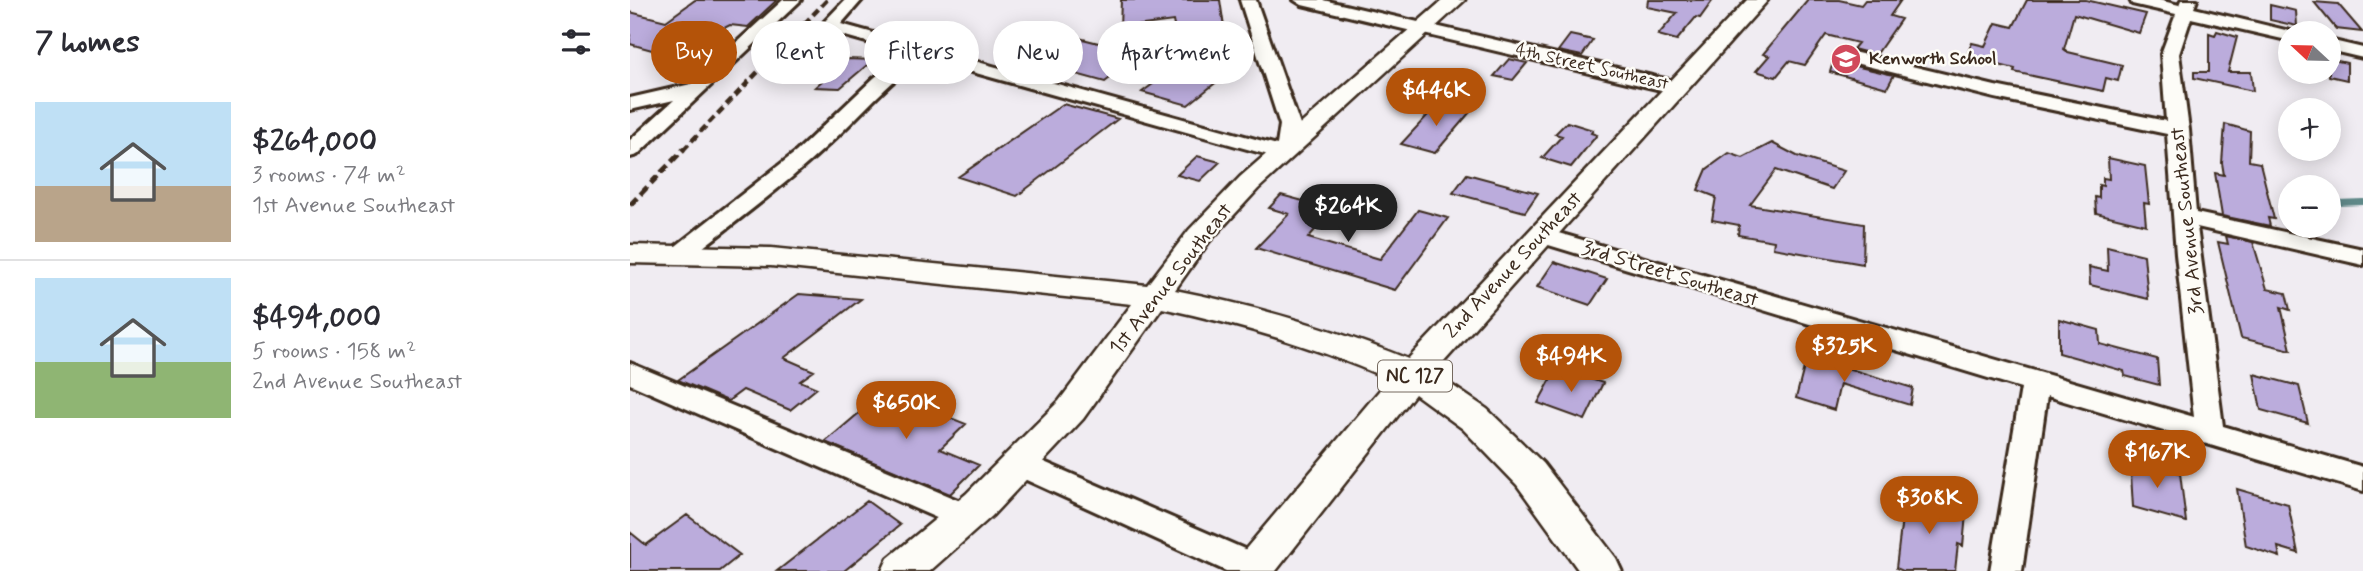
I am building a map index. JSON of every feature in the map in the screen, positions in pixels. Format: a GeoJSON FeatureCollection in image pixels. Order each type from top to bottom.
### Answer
{"type":"FeatureCollection","features":[{"type":"Feature","properties":{"kind":"main road","name":"1st Avenue Southeast"},"geometry":{"type":"LineString","coordinates":[[902,571],[966,517],[1021,464],[1071,410],[1199,236],[1283,153],[1455,0]]}},
{"type":"Feature","properties":{"kind":"main road","name":"2nd Avenue Southeast"},"geometry":{"type":"LineString","coordinates":[[1253,570],[1362,432],[1758,0]]}},
{"type":"Feature","properties":{"kind":"main road","name":"NC 127"},"geometry":{"type":"LineString","coordinates":[[630,254],[771,257],[1154,296],[1222,310],[1294,330],[1356,351],[1413,375],[1475,419],[1530,474],[1602,571]]}},
{"type":"Feature","properties":{"kind":"street"},"geometry":{"type":"LineString","coordinates":[[630,151],[793,0]]}},
{"type":"Feature","properties":{"kind":"street"},"geometry":{"type":"LineString","coordinates":[[854,0],[830,26],[864,35]]}},
{"type":"Feature","properties":{"kind":"street"},"geometry":{"type":"LineString","coordinates":[[979,68],[1283,153],[1290,138],[1290,125],[1248,0]]}},
{"type":"Feature","properties":{"kind":"street","name":"4th Street Southeast"},"geometry":{"type":"LineString","coordinates":[[1302,0],[1678,88]]}},
{"type":"Feature","properties":{"kind":"street"},"geometry":{"type":"LineString","coordinates":[[2138,0],[2187,5],[2278,32]]}},
{"type":"Feature","properties":{"kind":"street","name":"3rd Avenue Southeast"},"geometry":{"type":"LineString","coordinates":[[2187,5],[2170,54],[2187,218],[2188,254],[2210,433]]}},
{"type":"Feature","properties":{"kind":"street"},"geometry":{"type":"LineString","coordinates":[[2342,48],[2363,53]]}},
{"type":"Feature","properties":{"kind":"street"},"geometry":{"type":"LineString","coordinates":[[1853,57],[1995,92],[2179,130]]}},
{"type":"Feature","properties":{"kind":"street"},"geometry":{"type":"LineString","coordinates":[[680,254],[791,167],[881,84]]}},
{"type":"Feature","properties":{"kind":"street"},"geometry":{"type":"LineString","coordinates":[[633,99],[696,89]]}},
{"type":"Feature","properties":{"kind":"street"},"geometry":{"type":"LineString","coordinates":[[2187,218],[2363,257]]}},
{"type":"Feature","properties":{"kind":"street","name":"3rd Street Southeast"},"geometry":{"type":"LineString","coordinates":[[1540,235],[2363,479]]}},
{"type":"Feature","properties":{"kind":"street"},"geometry":{"type":"LineString","coordinates":[[630,373],[966,517]]}},
{"type":"Feature","properties":{"kind":"street"},"geometry":{"type":"LineString","coordinates":[[2006,571],[2036,382]]}},
{"type":"Feature","properties":{"kind":"street"},"geometry":{"type":"LineString","coordinates":[[1021,464],[1253,570]]}},
{"type":"Feature","properties":{"kind":"building"},"geometry":{"type":"Polygon","coordinates":[[[695,0],[777,0],[754,21],[751,21],[748,27],[737,26],[737,21],[666,21],[695,0]]]}},
{"type":"Feature","properties":{"kind":"building"},"geometry":{"type":"Polygon","coordinates":[[[1121,0],[1220,0],[1223,21],[1173,21],[1120,21],[1121,0]]]}},
{"type":"Feature","properties":{"kind":"building"},"geometry":{"type":"Polygon","coordinates":[[[1648,0],[1713,0],[1700,18],[1696,17],[1677,40],[1658,35],[1677,13],[1647,7],[1648,0]]]}},
{"type":"Feature","properties":{"kind":"building"},"geometry":{"type":"Polygon","coordinates":[[[1808,0],[1839,0],[1861,5],[1865,0],[1901,0],[1890,16],[1901,19],[1876,55],[1853,49],[1858,43],[1826,35],[1805,65],[1789,61],[1776,77],[1756,71],[1769,56],[1763,54],[1808,0]]]}},
{"type":"Feature","properties":{"kind":"building"},"geometry":{"type":"Polygon","coordinates":[[[2027,0],[2086,0],[2146,14],[2139,33],[2074,14],[2064,49],[2122,65],[2118,81],[2106,78],[2103,91],[2014,72],[2015,69],[1966,57],[1972,43],[1985,46],[1996,23],[2013,27],[2027,0]]]}},
{"type":"Feature","properties":{"kind":"building"},"geometry":{"type":"Polygon","coordinates":[[[2314,2],[2338,4],[2362,32],[2342,30],[2342,21],[2329,21],[2314,2]]]}},
{"type":"Feature","properties":{"kind":"building"},"geometry":{"type":"Polygon","coordinates":[[[2270,5],[2296,11],[2297,21],[2270,20],[2270,5]]]}},
{"type":"Feature","properties":{"kind":"building"},"geometry":{"type":"Polygon","coordinates":[[[630,12],[666,21],[651,21],[651,50],[630,44],[630,12]]]}},
{"type":"Feature","properties":{"kind":"building"},"geometry":{"type":"Polygon","coordinates":[[[2217,31],[2237,37],[2228,72],[2251,72],[2253,91],[2194,78],[2194,72],[2209,72],[2209,33],[2215,35],[2217,31]]]}},
{"type":"Feature","properties":{"kind":"building"},"geometry":{"type":"Polygon","coordinates":[[[1570,35],[1593,40],[1582,56],[1558,51],[1570,35]]]}},
{"type":"Feature","properties":{"kind":"building"},"geometry":{"type":"Polygon","coordinates":[[[1083,39],[1097,43],[1097,80],[1083,76],[1083,39]]]}},
{"type":"Feature","properties":{"kind":"building"},"geometry":{"type":"Polygon","coordinates":[[[850,59],[864,60],[864,68],[850,80],[850,59]]]}},
{"type":"Feature","properties":{"kind":"building"},"geometry":{"type":"Polygon","coordinates":[[[1509,59],[1527,63],[1513,80],[1494,76],[1509,59]]]}},
{"type":"Feature","properties":{"kind":"building"},"geometry":{"type":"Polygon","coordinates":[[[1834,59],[1894,75],[1887,88],[1830,72],[1834,59]]]}},
{"type":"Feature","properties":{"kind":"building"},"geometry":{"type":"Polygon","coordinates":[[[2342,62],[2347,63],[2347,80],[2342,79],[2342,62]]]}},
{"type":"Feature","properties":{"kind":"building"},"geometry":{"type":"Polygon","coordinates":[[[818,84],[845,84],[840,88],[815,87],[818,84]]]}},
{"type":"Feature","properties":{"kind":"building"},"geometry":{"type":"Polygon","coordinates":[[[1153,84],[1214,84],[1188,105],[1142,92],[1153,84]]]}},
{"type":"Feature","properties":{"kind":"building"},"geometry":{"type":"Polygon","coordinates":[[[1063,104],[1118,119],[1017,196],[958,177],[1063,104]]]}},
{"type":"Feature","properties":{"kind":"building"},"geometry":{"type":"Polygon","coordinates":[[[1438,104],[1470,112],[1435,153],[1401,144],[1438,104]]]}},
{"type":"Feature","properties":{"kind":"building"},"geometry":{"type":"Polygon","coordinates":[[[1567,122],[1593,130],[1591,133],[1597,135],[1571,167],[1542,158],[1562,136],[1555,134],[1567,122]]]}},
{"type":"Feature","properties":{"kind":"building"},"geometry":{"type":"Polygon","coordinates":[[[2225,124],[2250,131],[2249,161],[2260,163],[2274,219],[2268,218],[2270,226],[2222,216],[2215,173],[2224,175],[2222,163],[2225,124]]]}},
{"type":"Feature","properties":{"kind":"building"},"geometry":{"type":"Polygon","coordinates":[[[1772,143],[1797,156],[1844,171],[1832,189],[1776,170],[1750,205],[1864,224],[1863,264],[1773,248],[1774,241],[1738,235],[1739,225],[1712,220],[1716,197],[1698,190],[1707,169],[1729,153],[1743,158],[1772,143]]]}},
{"type":"Feature","properties":{"kind":"building"},"geometry":{"type":"Polygon","coordinates":[[[1197,156],[1220,162],[1200,181],[1177,175],[1197,156]]]}},
{"type":"Feature","properties":{"kind":"building"},"geometry":{"type":"Polygon","coordinates":[[[2108,158],[2145,166],[2149,204],[2144,203],[2146,225],[2096,213],[2095,197],[2099,198],[2099,185],[2103,186],[2103,178],[2109,179],[2108,158]]]}},
{"type":"Feature","properties":{"kind":"building"},"geometry":{"type":"Polygon","coordinates":[[[1467,174],[1538,193],[1525,212],[1453,193],[1467,174]]]}},
{"type":"Feature","properties":{"kind":"building"},"geometry":{"type":"Polygon","coordinates":[[[1281,195],[1333,209],[1308,238],[1380,259],[1418,210],[1448,218],[1395,290],[1256,248],[1289,214],[1269,208],[1281,195]]]}},
{"type":"Feature","properties":{"kind":"building"},"geometry":{"type":"Polygon","coordinates":[[[2226,236],[2253,242],[2267,289],[2286,293],[2290,310],[2281,307],[2291,350],[2241,338],[2218,242],[2228,244],[2226,236]]]}},
{"type":"Feature","properties":{"kind":"building"},"geometry":{"type":"Polygon","coordinates":[[[2107,246],[2144,255],[2148,299],[2090,285],[2089,267],[2108,271],[2107,246]]]}},
{"type":"Feature","properties":{"kind":"building"},"geometry":{"type":"Polygon","coordinates":[[[1554,262],[1607,279],[1590,305],[1537,287],[1554,262]]]}},
{"type":"Feature","properties":{"kind":"building"},"geometry":{"type":"Polygon","coordinates":[[[799,294],[861,299],[784,358],[814,371],[800,381],[817,388],[790,410],[743,390],[728,401],[678,380],[799,294]]]}},
{"type":"Feature","properties":{"kind":"building"},"geometry":{"type":"Polygon","coordinates":[[[2059,319],[2099,330],[2100,344],[2157,359],[2159,385],[2125,376],[2124,371],[2059,353],[2059,319]]]}},
{"type":"Feature","properties":{"kind":"building"},"geometry":{"type":"Polygon","coordinates":[[[1807,356],[1913,388],[1910,405],[1840,384],[1834,410],[1796,398],[1807,356]]]}},
{"type":"Feature","properties":{"kind":"building"},"geometry":{"type":"Polygon","coordinates":[[[1557,368],[1603,383],[1585,420],[1538,403],[1557,368]]]}},
{"type":"Feature","properties":{"kind":"building"},"geometry":{"type":"Polygon","coordinates":[[[2254,374],[2299,386],[2308,423],[2261,410],[2254,374]]]}},
{"type":"Feature","properties":{"kind":"building"},"geometry":{"type":"Polygon","coordinates":[[[886,390],[966,424],[940,449],[979,465],[950,494],[825,442],[886,390]]]}},
{"type":"Feature","properties":{"kind":"building"},"geometry":{"type":"Polygon","coordinates":[[[2130,458],[2180,473],[2186,522],[2133,507],[2130,458]]]}},
{"type":"Feature","properties":{"kind":"building"},"geometry":{"type":"Polygon","coordinates":[[[2237,489],[2288,504],[2298,553],[2278,547],[2280,557],[2246,546],[2237,489]]]}},
{"type":"Feature","properties":{"kind":"building"},"geometry":{"type":"Polygon","coordinates":[[[1905,493],[1966,514],[1963,546],[1958,544],[1955,571],[1903,571],[1896,568],[1905,493]]]}},
{"type":"Feature","properties":{"kind":"building"},"geometry":{"type":"Polygon","coordinates":[[[867,501],[900,525],[844,571],[777,571],[867,501]]]}},
{"type":"Feature","properties":{"kind":"building"},"geometry":{"type":"Polygon","coordinates":[[[687,515],[740,555],[720,571],[630,571],[630,532],[646,545],[687,515]]]}},
{"type":"Feature","properties":{"kind":"waterway"},"geometry":{"type":"LineString","coordinates":[[2341,203],[2363,202]]}},
{"type":"Feature","properties":{"kind":"railway"},"geometry":{"type":"LineString","coordinates":[[683,150],[827,0]]}},
{"type":"Feature","properties":{"kind":"railway"},"geometry":{"type":"LineString","coordinates":[[630,205],[684,149]]}},
{"type":"Feature","properties":{"kind":"place","name":"Kenworth School"},"geometry":{"type":"Point","coordinates":[1846,59]}}]}
